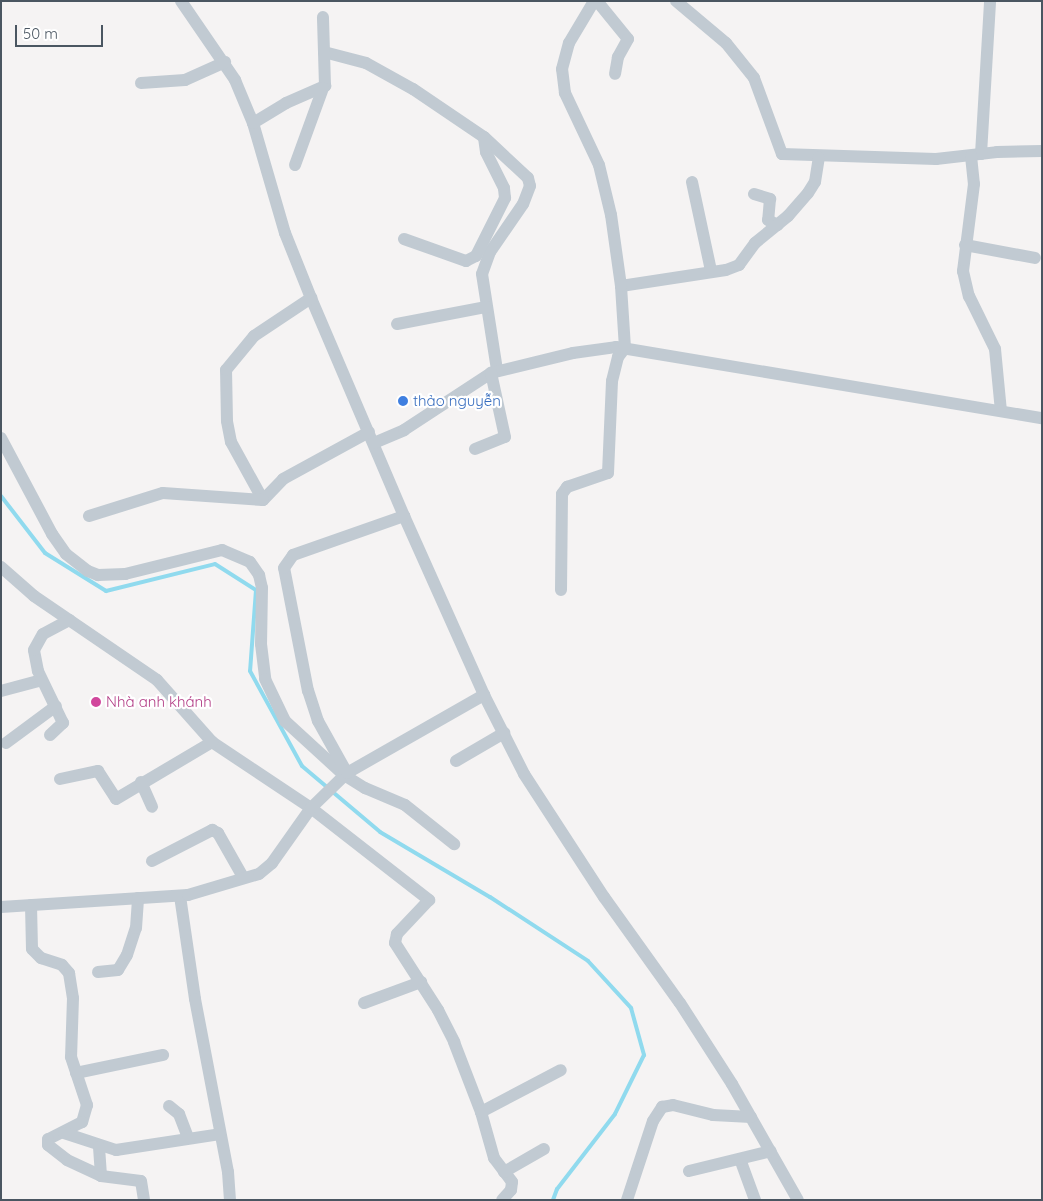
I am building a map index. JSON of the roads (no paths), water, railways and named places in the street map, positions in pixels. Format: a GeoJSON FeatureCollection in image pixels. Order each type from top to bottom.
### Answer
{"type":"FeatureCollection","features":[{"type":"Feature","properties":{"kind":"street"},"geometry":{"type":"LineString","coordinates":[[182,1],[225,62],[253,123],[285,233],[311,298],[404,516],[484,695],[524,774],[572,848],[680,1002],[751,1117],[798,1200]]}},
{"type":"Feature","properties":{"kind":"street"},"geometry":{"type":"LineString","coordinates":[[560,590],[562,494],[567,487],[608,473],[612,381],[618,357],[625,348],[621,286],[611,215],[599,165],[565,93],[562,69],[569,43],[595,1],[628,39],[618,57],[615,74]]}},
{"type":"Feature","properties":{"kind":"street"},"geometry":{"type":"LineString","coordinates":[[676,1],[726,43],[754,78],[782,154],[819,157],[936,159],[1042,151]]}},
{"type":"Feature","properties":{"kind":"street"},"geometry":{"type":"LineString","coordinates":[[990,1],[974,184],[963,271],[969,296],[992,335],[1001,412]]}},
{"type":"Feature","properties":{"kind":"street"},"geometry":{"type":"LineString","coordinates":[[295,165],[327,79],[323,17]]}},
{"type":"Feature","properties":{"kind":"street"},"geometry":{"type":"LineString","coordinates":[[324,52],[353,58],[380,70],[484,137],[530,182],[523,204],[484,268],[486,307],[505,438],[475,449]]}},
{"type":"Feature","properties":{"kind":"street"},"geometry":{"type":"LineString","coordinates":[[141,83],[184,80],[225,62]]}},
{"type":"Feature","properties":{"kind":"street"},"geometry":{"type":"LineString","coordinates":[[253,123],[286,103],[323,88]]}},
{"type":"Feature","properties":{"kind":"street"},"geometry":{"type":"LineString","coordinates":[[404,239],[466,261],[476,256],[505,198],[504,188],[486,152],[484,137]]}},
{"type":"Feature","properties":{"kind":"street"},"geometry":{"type":"LineString","coordinates":[[621,286],[739,265],[755,243],[778,226],[798,206],[815,182],[819,157]]}},
{"type":"Feature","properties":{"kind":"street"},"geometry":{"type":"LineString","coordinates":[[692,182],[711,271]]}},
{"type":"Feature","properties":{"kind":"street"},"geometry":{"type":"LineString","coordinates":[[754,194],[770,199],[768,220],[778,226]]}},
{"type":"Feature","properties":{"kind":"street"},"geometry":{"type":"LineString","coordinates":[[965,245],[1034,258]]}},
{"type":"Feature","properties":{"kind":"street"},"geometry":{"type":"LineString","coordinates":[[263,500],[231,442],[226,370],[254,336],[311,298]]}},
{"type":"Feature","properties":{"kind":"street"},"geometry":{"type":"LineString","coordinates":[[397,324],[486,307]]}},
{"type":"Feature","properties":{"kind":"street"},"geometry":{"type":"LineString","coordinates":[[263,500],[283,479],[371,438],[404,430],[494,371],[573,353],[625,348],[773,376],[1042,418]]}},
{"type":"Feature","properties":{"kind":"street"},"geometry":{"type":"LineString","coordinates":[[1,438],[52,534],[66,554],[88,571],[98,575],[125,574],[222,550],[250,562],[260,575],[262,588],[262,663],[270,696],[296,734],[343,777],[405,805],[454,844]]}},
{"type":"Feature","properties":{"kind":"street"},"geometry":{"type":"LineString","coordinates":[[89,516],[163,493],[263,500]]}},
{"type":"Feature","properties":{"kind":"street"},"geometry":{"type":"LineString","coordinates":[[343,777],[318,721],[308,691],[284,568],[293,555],[404,516]]}},
{"type":"Feature","properties":{"kind":"street"},"geometry":{"type":"LineString","coordinates":[[1,567],[34,596],[157,680],[212,742],[315,805],[429,900],[395,938],[396,946],[421,982],[448,1028],[481,1112],[494,1158],[512,1187],[502,1200]]}},
{"type":"Feature","properties":{"kind":"street"},"geometry":{"type":"LineString","coordinates":[[50,735],[63,725],[34,658],[36,641],[69,620]]}},
{"type":"Feature","properties":{"kind":"street"},"geometry":{"type":"LineString","coordinates":[[1,691],[42,680]]}},
{"type":"Feature","properties":{"kind":"street"},"geometry":{"type":"LineString","coordinates":[[1,907],[180,896],[259,874],[268,868],[315,805],[343,777],[484,695]]}},
{"type":"Feature","properties":{"kind":"street"},"geometry":{"type":"LineString","coordinates":[[6,743],[56,706]]}},
{"type":"Feature","properties":{"kind":"street"},"geometry":{"type":"LineString","coordinates":[[456,761],[504,733]]}},
{"type":"Feature","properties":{"kind":"street"},"geometry":{"type":"LineString","coordinates":[[60,779],[98,771],[116,800],[141,782],[212,742]]}},
{"type":"Feature","properties":{"kind":"street"},"geometry":{"type":"LineString","coordinates":[[141,782],[152,807]]}},
{"type":"Feature","properties":{"kind":"street"},"geometry":{"type":"LineString","coordinates":[[152,861],[212,830],[218,833],[243,877]]}},
{"type":"Feature","properties":{"kind":"street"},"geometry":{"type":"LineString","coordinates":[[180,896],[195,999],[230,1200]]}},
{"type":"Feature","properties":{"kind":"street"},"geometry":{"type":"LineString","coordinates":[[98,972],[118,970],[127,955],[133,940],[138,898]]}},
{"type":"Feature","properties":{"kind":"street"},"geometry":{"type":"LineString","coordinates":[[31,905],[31,945],[34,953],[40,958],[62,965],[69,973],[73,998],[70,1052],[87,1112],[82,1122],[64,1133],[48,1139],[48,1145],[67,1160],[100,1176],[141,1181],[144,1200]]}},
{"type":"Feature","properties":{"kind":"street"},"geometry":{"type":"LineString","coordinates":[[364,1003],[421,982]]}},
{"type":"Feature","properties":{"kind":"street"},"geometry":{"type":"LineString","coordinates":[[76,1073],[163,1055]]}},
{"type":"Feature","properties":{"kind":"street"},"geometry":{"type":"LineString","coordinates":[[481,1112],[562,1070]]}},
{"type":"Feature","properties":{"kind":"street"},"geometry":{"type":"LineString","coordinates":[[627,1200],[653,1121],[662,1107],[673,1105],[713,1115],[751,1117]]}},
{"type":"Feature","properties":{"kind":"street"},"geometry":{"type":"LineString","coordinates":[[169,1106],[179,1114],[188,1137]]}},
{"type":"Feature","properties":{"kind":"street"},"geometry":{"type":"LineString","coordinates":[[64,1133],[99,1147],[124,1150],[188,1137],[220,1134]]}},
{"type":"Feature","properties":{"kind":"street"},"geometry":{"type":"LineString","coordinates":[[99,1147],[100,1176]]}},
{"type":"Feature","properties":{"kind":"street"},"geometry":{"type":"LineString","coordinates":[[504,1172],[544,1149]]}},
{"type":"Feature","properties":{"kind":"street"},"geometry":{"type":"LineString","coordinates":[[689,1171],[771,1151]]}},
{"type":"Feature","properties":{"kind":"street"},"geometry":{"type":"LineString","coordinates":[[740,1159],[755,1200]]}},
{"type":"Feature","properties":{"kind":"waterway"},"geometry":{"type":"LineString","coordinates":[[1,496],[45,553],[106,591],[215,564],[256,590],[250,671],[302,766],[380,832],[490,897],[588,961],[631,1008],[644,1055],[615,1114],[557,1189],[553,1200]]}},
{"type":"Feature","properties":{"kind":"place","name":"thảo nguyễn"},"geometry":{"type":"Point","coordinates":[403,401]}},
{"type":"Feature","properties":{"kind":"place","name":"Nhà anh khánh"},"geometry":{"type":"Point","coordinates":[96,702]}}]}
